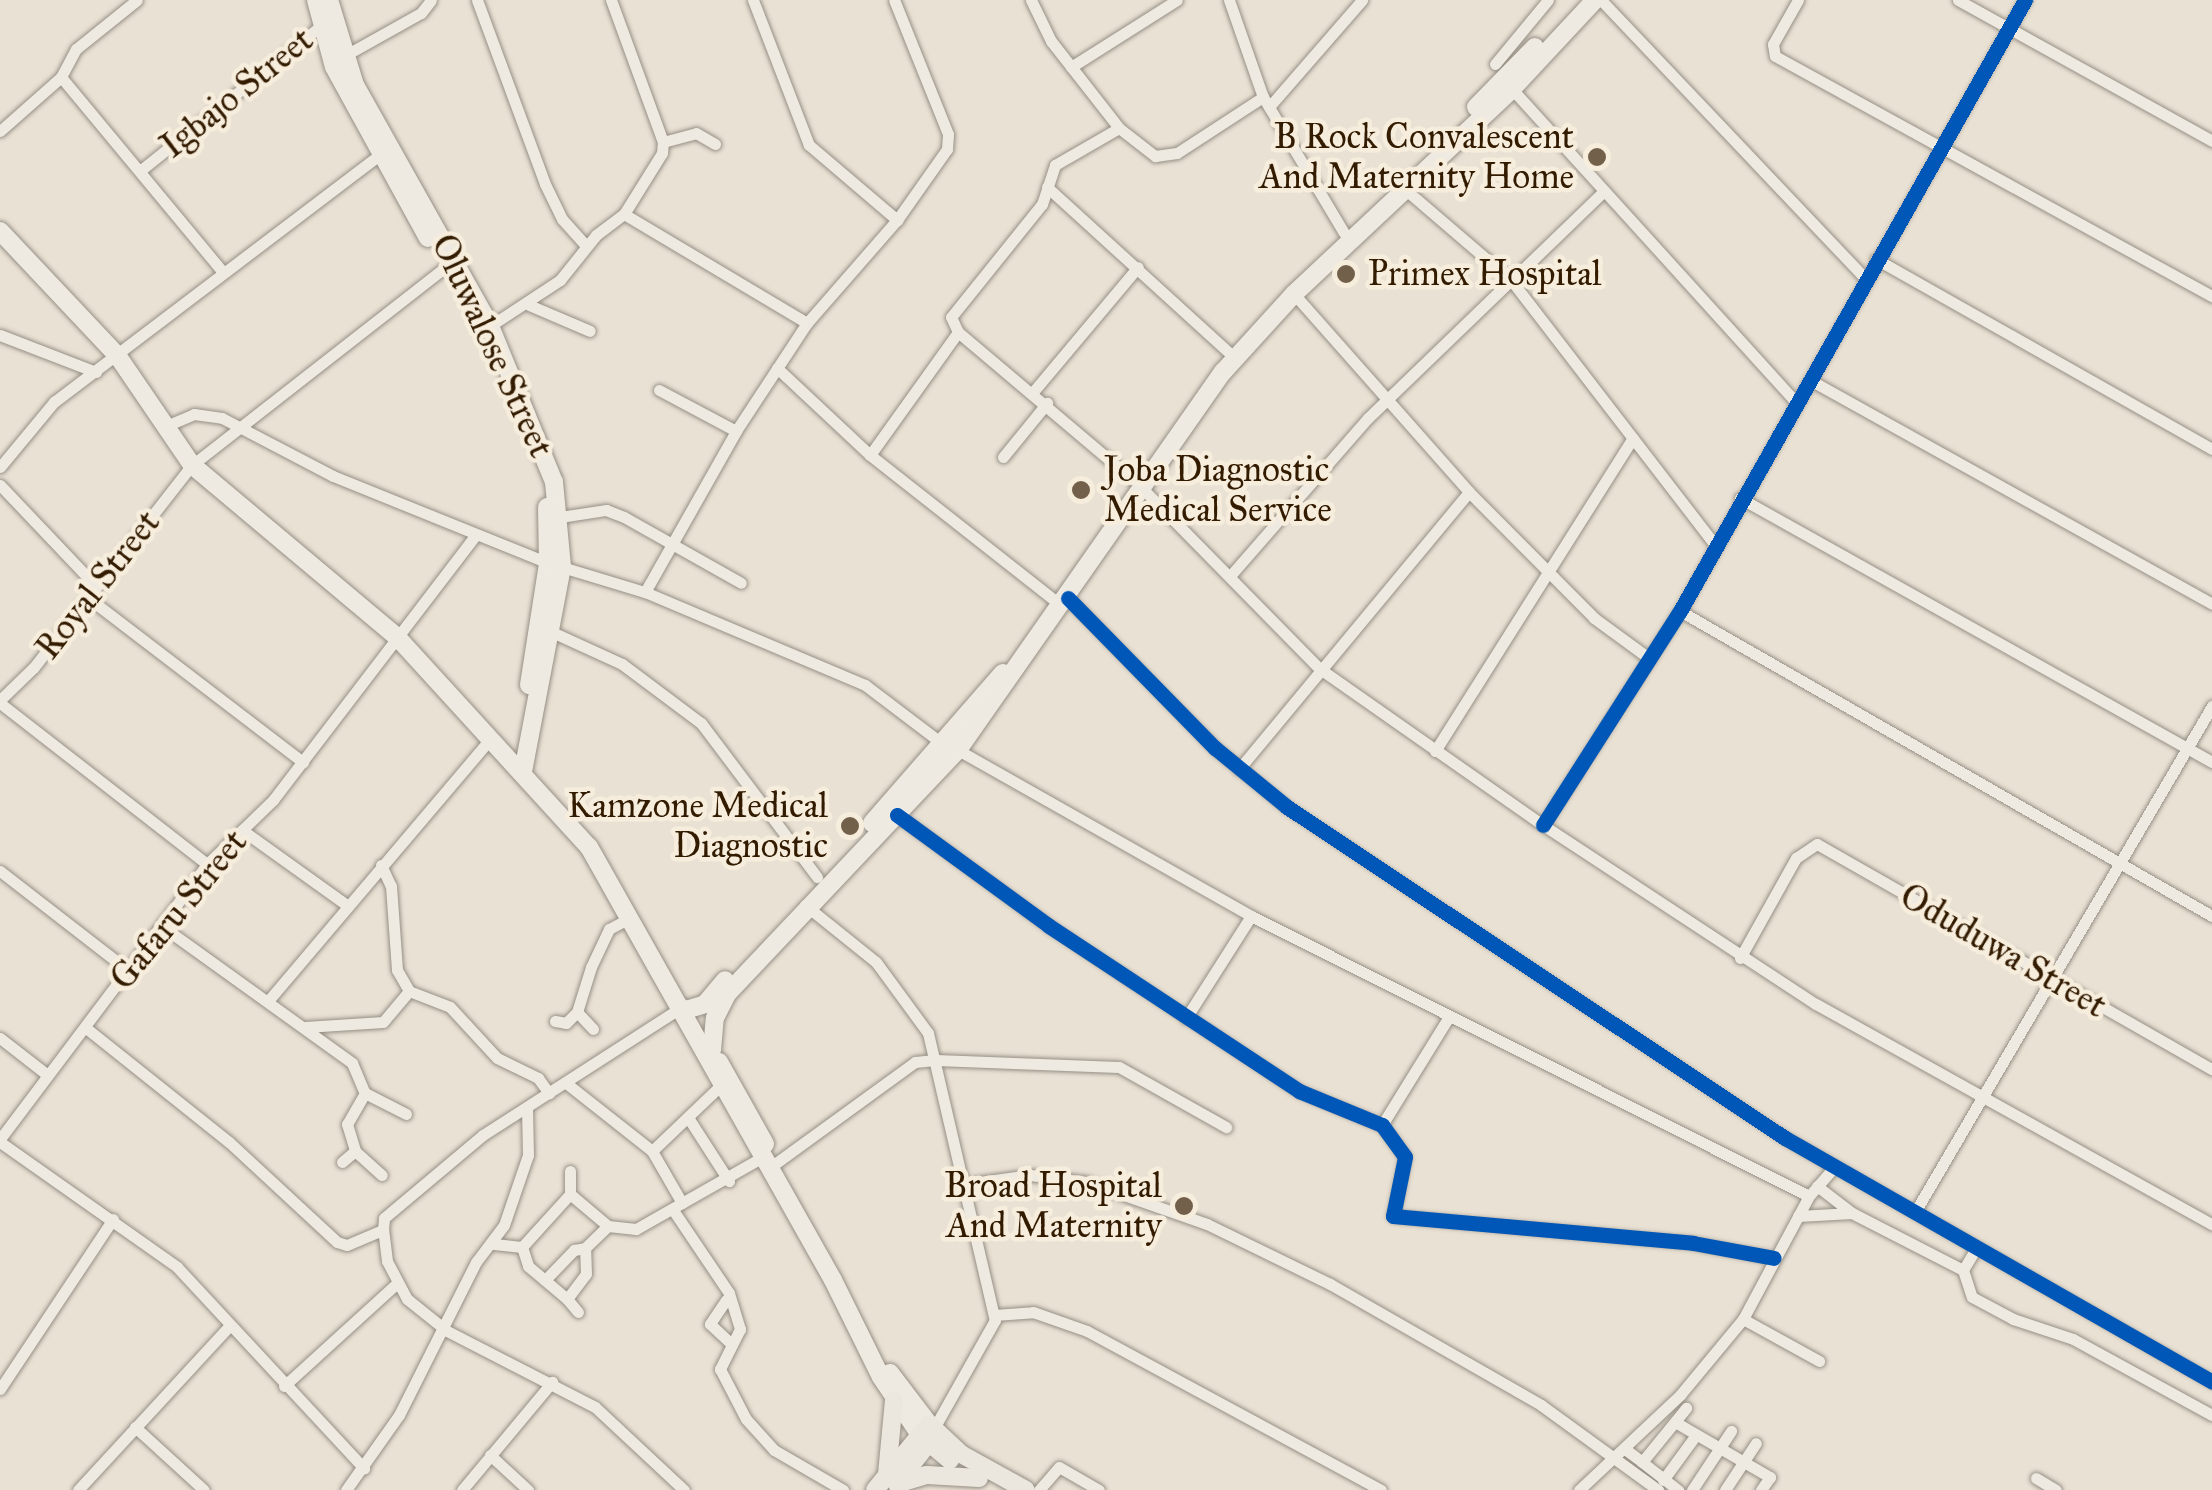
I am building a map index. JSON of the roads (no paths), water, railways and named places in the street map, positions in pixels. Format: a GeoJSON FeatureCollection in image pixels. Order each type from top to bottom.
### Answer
{"type":"FeatureCollection","features":[{"type":"Feature","properties":{"kind":"main road","name":"Oluwalose Street"},"geometry":{"type":"LineString","coordinates":[[316,0],[328,14],[344,56],[449,263],[527,434],[549,517],[555,565],[512,758]]}},
{"type":"Feature","properties":{"kind":"main road"},"geometry":{"type":"LineString","coordinates":[[694,1015],[727,994],[806,904],[898,815],[1061,599],[1136,482],[1228,351],[1580,0]]}},
{"type":"Feature","properties":{"kind":"main road"},"geometry":{"type":"LineString","coordinates":[[1201,391],[1294,294],[1512,89],[1598,0]]}},
{"type":"Feature","properties":{"kind":"main road","name":"Oluwalose Street"},"geometry":{"type":"LineString","coordinates":[[328,14],[334,66],[380,155],[490,326],[538,432],[560,517],[552,632],[512,758]]}},
{"type":"Feature","properties":{"kind":"main road"},"geometry":{"type":"LineString","coordinates":[[0,231],[117,355],[192,466],[397,636],[605,862],[694,1015],[894,1400],[931,1432],[1026,1490]]}},
{"type":"Feature","properties":{"kind":"main road"},"geometry":{"type":"LineString","coordinates":[[694,1015],[817,877],[951,748]]}},
{"type":"Feature","properties":{"kind":"main road"},"geometry":{"type":"LineString","coordinates":[[512,758],[589,847],[694,1015],[719,1087],[842,1272],[890,1372],[950,1460],[1002,1490]]}},
{"type":"Feature","properties":{"kind":"main road"},"geometry":{"type":"LineString","coordinates":[[887,1485],[894,1400]]}},
{"type":"Feature","properties":{"kind":"main road"},"geometry":{"type":"LineString","coordinates":[[887,1485],[931,1432]]}},
{"type":"Feature","properties":{"kind":"main road"},"geometry":{"type":"LineString","coordinates":[[887,1485],[927,1475],[979,1478]]}},
{"type":"Feature","properties":{"kind":"street"},"geometry":{"type":"LineString","coordinates":[[0,131],[61,77],[76,49],[137,0]]}},
{"type":"Feature","properties":{"kind":"street"},"geometry":{"type":"LineString","coordinates":[[344,56],[421,13],[431,0]]}},
{"type":"Feature","properties":{"kind":"street"},"geometry":{"type":"LineString","coordinates":[[477,0],[545,184],[562,219],[586,246]]}},
{"type":"Feature","properties":{"kind":"street"},"geometry":{"type":"LineString","coordinates":[[611,0],[664,142]]}},
{"type":"Feature","properties":{"kind":"street"},"geometry":{"type":"LineString","coordinates":[[753,0],[809,145],[897,220]]}},
{"type":"Feature","properties":{"kind":"street"},"geometry":{"type":"LineString","coordinates":[[645,592],[736,431],[777,368],[807,324],[897,220],[950,142],[894,0]]}},
{"type":"Feature","properties":{"kind":"street"},"geometry":{"type":"LineString","coordinates":[[1031,0],[1070,68],[1119,128],[1148,152],[1170,156],[1266,102],[1362,0]]}},
{"type":"Feature","properties":{"kind":"street"},"geometry":{"type":"LineString","coordinates":[[1070,68],[1177,0]]}},
{"type":"Feature","properties":{"kind":"street"},"geometry":{"type":"LineString","coordinates":[[1229,0],[1266,102],[1344,233]]}},
{"type":"Feature","properties":{"kind":"street"},"geometry":{"type":"LineString","coordinates":[[1495,64],[1548,0]]}},
{"type":"Feature","properties":{"kind":"street"},"geometry":{"type":"LineString","coordinates":[[1598,0],[1865,278]]}},
{"type":"Feature","properties":{"kind":"street"},"geometry":{"type":"LineString","coordinates":[[1798,0],[1773,44],[1776,56],[2212,296]]}},
{"type":"Feature","properties":{"kind":"street"},"geometry":{"type":"LineString","coordinates":[[1958,0],[2212,141]]}},
{"type":"Feature","properties":{"kind":"street"},"geometry":{"type":"LineString","coordinates":[[1543,826],[1680,611],[1740,498],[2025,0]]}},
{"type":"Feature","properties":{"kind":"street","name":"Igbajo Street"},"geometry":{"type":"LineString","coordinates":[[142,170],[328,14]]}},
{"type":"Feature","properties":{"kind":"street"},"geometry":{"type":"LineString","coordinates":[[61,77],[142,170],[222,272]]}},
{"type":"Feature","properties":{"kind":"street"},"geometry":{"type":"LineString","coordinates":[[1512,89],[1796,402]]}},
{"type":"Feature","properties":{"kind":"street"},"geometry":{"type":"LineString","coordinates":[[1119,128],[1058,161],[1038,210],[953,311],[958,332],[1047,403],[1136,482],[1320,669],[1740,958],[1980,1098],[2212,1224]]}},
{"type":"Feature","properties":{"kind":"street"},"geometry":{"type":"LineString","coordinates":[[490,326],[529,304],[624,214],[664,142],[696,133],[714,144]]}},
{"type":"Feature","properties":{"kind":"street"},"geometry":{"type":"LineString","coordinates":[[0,467],[54,402],[380,155]]}},
{"type":"Feature","properties":{"kind":"street"},"geometry":{"type":"LineString","coordinates":[[1047,187],[1228,351]]}},
{"type":"Feature","properties":{"kind":"street"},"geometry":{"type":"LineString","coordinates":[[1406,191],[1514,277],[1714,545]]}},
{"type":"Feature","properties":{"kind":"street"},"geometry":{"type":"LineString","coordinates":[[1230,576],[1390,398],[1603,192]]}},
{"type":"Feature","properties":{"kind":"street"},"geometry":{"type":"LineString","coordinates":[[624,214],[807,324]]}},
{"type":"Feature","properties":{"kind":"street"},"geometry":{"type":"LineString","coordinates":[[1876,259],[2212,449]]}},
{"type":"Feature","properties":{"kind":"street","name":"Royal Street"},"geometry":{"type":"LineString","coordinates":[[0,702],[192,466],[449,263]]}},
{"type":"Feature","properties":{"kind":"street"},"geometry":{"type":"LineString","coordinates":[[1033,392],[1138,267]]}},
{"type":"Feature","properties":{"kind":"street"},"geometry":{"type":"LineString","coordinates":[[1294,294],[1390,398],[1469,492],[1594,618],[1650,659]]}},
{"type":"Feature","properties":{"kind":"street"},"geometry":{"type":"LineString","coordinates":[[529,304],[590,331]]}},
{"type":"Feature","properties":{"kind":"street"},"geometry":{"type":"LineString","coordinates":[[870,456],[958,332]]}},
{"type":"Feature","properties":{"kind":"street"},"geometry":{"type":"LineString","coordinates":[[0,335],[96,372]]}},
{"type":"Feature","properties":{"kind":"street"},"geometry":{"type":"LineString","coordinates":[[777,368],[870,456],[1061,599],[1240,769],[1658,1056],[1834,1167],[2212,1382]]}},
{"type":"Feature","properties":{"kind":"street"},"geometry":{"type":"LineString","coordinates":[[1810,380],[2212,604]]}},
{"type":"Feature","properties":{"kind":"street"},"geometry":{"type":"LineString","coordinates":[[659,390],[736,431]]}},
{"type":"Feature","properties":{"kind":"street"},"geometry":{"type":"LineString","coordinates":[[1003,457],[1047,403]]}},
{"type":"Feature","properties":{"kind":"street"},"geometry":{"type":"LineString","coordinates":[[166,426],[207,413],[474,537],[645,592],[864,685],[951,748],[1251,916],[1448,1018],[1813,1191],[1963,1270],[1972,1297],[2013,1320],[2074,1339],[2212,1415]]}},
{"type":"Feature","properties":{"kind":"street"},"geometry":{"type":"LineString","coordinates":[[1436,751],[1632,438]]}},
{"type":"Feature","properties":{"kind":"street"},"geometry":{"type":"LineString","coordinates":[[0,485],[96,586]]}},
{"type":"Feature","properties":{"kind":"street"},"geometry":{"type":"LineString","coordinates":[[1240,769],[1469,492]]}},
{"type":"Feature","properties":{"kind":"street"},"geometry":{"type":"LineString","coordinates":[[1740,498],[2212,762]]}},
{"type":"Feature","properties":{"kind":"street"},"geometry":{"type":"LineString","coordinates":[[560,517],[606,510],[742,583]]}},
{"type":"Feature","properties":{"kind":"street","name":"Gafaru Street"},"geometry":{"type":"LineString","coordinates":[[0,1140],[207,864],[303,762],[474,537]]}},
{"type":"Feature","properties":{"kind":"street"},"geometry":{"type":"LineString","coordinates":[[87,597],[303,762]]}},
{"type":"Feature","properties":{"kind":"street"},"geometry":{"type":"LineString","coordinates":[[1680,611],[2212,916]]}},
{"type":"Feature","properties":{"kind":"street"},"geometry":{"type":"LineString","coordinates":[[552,632],[622,664],[701,723],[817,877]]}},
{"type":"Feature","properties":{"kind":"street"},"geometry":{"type":"LineString","coordinates":[[0,702],[207,864]]}},
{"type":"Feature","properties":{"kind":"street"},"geometry":{"type":"LineString","coordinates":[[1915,1212],[2116,862],[2212,706]]}},
{"type":"Feature","properties":{"kind":"street"},"geometry":{"type":"LineString","coordinates":[[268,1001],[381,865],[512,758]]}},
{"type":"Feature","properties":{"kind":"street"},"geometry":{"type":"LineString","coordinates":[[898,815],[1186,1018],[1300,1091],[1382,1124],[1404,1157],[1393,1216],[1692,1243],[1774,1258]]}},
{"type":"Feature","properties":{"kind":"street"},"geometry":{"type":"LineString","coordinates":[[242,830],[348,906]]}},
{"type":"Feature","properties":{"kind":"street","name":"Oduduwa Street"},"geometry":{"type":"LineString","coordinates":[[1740,958],[1796,858],[1817,844],[2212,1069]]}},
{"type":"Feature","properties":{"kind":"street"},"geometry":{"type":"LineString","coordinates":[[381,865],[391,886],[396,970],[409,991],[450,1007],[497,1058],[538,1078],[549,1093]]}},
{"type":"Feature","properties":{"kind":"street"},"geometry":{"type":"LineString","coordinates":[[0,871],[129,971]]}},
{"type":"Feature","properties":{"kind":"street"},"geometry":{"type":"LineString","coordinates":[[806,904],[876,962],[928,1033],[935,1060],[958,1185],[994,1326],[952,1386],[931,1432]]}},
{"type":"Feature","properties":{"kind":"street"},"geometry":{"type":"LineString","coordinates":[[1186,1018],[1251,916]]}},
{"type":"Feature","properties":{"kind":"street"},"geometry":{"type":"LineString","coordinates":[[555,1021],[566,1023],[577,1012],[609,929],[630,918]]}},
{"type":"Feature","properties":{"kind":"street"},"geometry":{"type":"LineString","coordinates":[[163,927],[352,1063],[364,1093],[406,1114]]}},
{"type":"Feature","properties":{"kind":"street"},"geometry":{"type":"LineString","coordinates":[[300,1026],[383,1022],[409,991]]}},
{"type":"Feature","properties":{"kind":"street"},"geometry":{"type":"LineString","coordinates":[[577,1012],[593,1029]]}},
{"type":"Feature","properties":{"kind":"street"},"geometry":{"type":"LineString","coordinates":[[684,1490],[596,1407],[447,1331],[397,1284],[382,1230],[384,1218],[483,1135],[566,1083],[694,1015]]}},
{"type":"Feature","properties":{"kind":"street"},"geometry":{"type":"LineString","coordinates":[[1382,1124],[1448,1018]]}},
{"type":"Feature","properties":{"kind":"street"},"geometry":{"type":"LineString","coordinates":[[86,1028],[229,1142],[337,1242],[347,1245],[382,1230]]}},
{"type":"Feature","properties":{"kind":"street"},"geometry":{"type":"LineString","coordinates":[[0,1038],[46,1074]]}},
{"type":"Feature","properties":{"kind":"street"},"geometry":{"type":"LineString","coordinates":[[570,1194],[608,1226],[636,1228],[768,1161],[915,1062],[1119,1067],[1226,1127]]}},
{"type":"Feature","properties":{"kind":"street"},"geometry":{"type":"LineString","coordinates":[[566,1083],[652,1151],[678,1206],[727,1287],[726,1300],[710,1324],[729,1342]]}},
{"type":"Feature","properties":{"kind":"street"},"geometry":{"type":"LineString","coordinates":[[652,1151],[719,1087]]}},
{"type":"Feature","properties":{"kind":"street"},"geometry":{"type":"LineString","coordinates":[[364,1093],[347,1124],[355,1151],[382,1175]]}},
{"type":"Feature","properties":{"kind":"street"},"geometry":{"type":"LineString","coordinates":[[346,1490],[364,1468],[447,1331],[476,1262],[494,1244],[528,1155],[527,1108]]}},
{"type":"Feature","properties":{"kind":"street"},"geometry":{"type":"LineString","coordinates":[[689,1119],[729,1180]]}},
{"type":"Feature","properties":{"kind":"street"},"geometry":{"type":"LineString","coordinates":[[0,1140],[177,1267],[364,1468]]}},
{"type":"Feature","properties":{"kind":"street"},"geometry":{"type":"LineString","coordinates":[[342,1162],[355,1151]]}},
{"type":"Feature","properties":{"kind":"street"},"geometry":{"type":"LineString","coordinates":[[1579,1490],[1611,1458],[1625,1450],[1743,1318],[1813,1191],[1834,1167]]}},
{"type":"Feature","properties":{"kind":"street"},"geometry":{"type":"LineString","coordinates":[[522,1247],[570,1194],[570,1171]]}},
{"type":"Feature","properties":{"kind":"street"},"geometry":{"type":"LineString","coordinates":[[958,1185],[1030,1175],[1087,1182],[1208,1224],[1330,1284],[1541,1405],[1611,1458],[1660,1485],[1678,1490]]}},
{"type":"Feature","properties":{"kind":"street"},"geometry":{"type":"LineString","coordinates":[[1798,1216],[1852,1213]]}},
{"type":"Feature","properties":{"kind":"street"},"geometry":{"type":"LineString","coordinates":[[0,1389],[113,1219]]}},
{"type":"Feature","properties":{"kind":"street"},"geometry":{"type":"LineString","coordinates":[[545,1280],[574,1250],[585,1248],[608,1226]]}},
{"type":"Feature","properties":{"kind":"street"},"geometry":{"type":"LineString","coordinates":[[494,1244],[522,1247]]}},
{"type":"Feature","properties":{"kind":"street"},"geometry":{"type":"LineString","coordinates":[[522,1247],[528,1266],[578,1312]]}},
{"type":"Feature","properties":{"kind":"street"},"geometry":{"type":"LineString","coordinates":[[567,1299],[586,1274],[585,1248]]}},
{"type":"Feature","properties":{"kind":"street"},"geometry":{"type":"LineString","coordinates":[[1963,1270],[1976,1248]]}},
{"type":"Feature","properties":{"kind":"street"},"geometry":{"type":"LineString","coordinates":[[284,1386],[397,1284]]}},
{"type":"Feature","properties":{"kind":"street"},"geometry":{"type":"LineString","coordinates":[[726,1300],[740,1329],[729,1342],[720,1370],[746,1420],[774,1450],[843,1490]]}},
{"type":"Feature","properties":{"kind":"street"},"geometry":{"type":"LineString","coordinates":[[994,1315],[1033,1312],[1087,1332],[1381,1490]]}},
{"type":"Feature","properties":{"kind":"street"},"geometry":{"type":"LineString","coordinates":[[1743,1318],[1819,1361]]}},
{"type":"Feature","properties":{"kind":"street"},"geometry":{"type":"LineString","coordinates":[[78,1490],[230,1325]]}},
{"type":"Feature","properties":{"kind":"street"},"geometry":{"type":"LineString","coordinates":[[462,1490],[552,1382]]}},
{"type":"Feature","properties":{"kind":"street"},"geometry":{"type":"LineString","coordinates":[[1642,1462],[1686,1408]]}},
{"type":"Feature","properties":{"kind":"street"},"geometry":{"type":"LineString","coordinates":[[1675,1422],[1770,1477],[1762,1490]]}},
{"type":"Feature","properties":{"kind":"street"},"geometry":{"type":"LineString","coordinates":[[135,1427],[204,1490]]}},
{"type":"Feature","properties":{"kind":"street"},"geometry":{"type":"LineString","coordinates":[[1692,1490],[1731,1431]]}},
{"type":"Feature","properties":{"kind":"street"},"geometry":{"type":"LineString","coordinates":[[1660,1485],[1696,1435]]}},
{"type":"Feature","properties":{"kind":"street"},"geometry":{"type":"LineString","coordinates":[[1725,1490],[1756,1443]]}},
{"type":"Feature","properties":{"kind":"street"},"geometry":{"type":"LineString","coordinates":[[1625,1450],[1642,1462],[1660,1485]]}},
{"type":"Feature","properties":{"kind":"street"},"geometry":{"type":"LineString","coordinates":[[490,1455],[528,1490]]}},
{"type":"Feature","properties":{"kind":"street"},"geometry":{"type":"LineString","coordinates":[[1039,1490],[1059,1467],[1100,1490]]}},
{"type":"Feature","properties":{"kind":"street"},"geometry":{"type":"LineString","coordinates":[[2036,1478],[2056,1490]]}},
{"type":"Feature","properties":{"kind":"place","name":"B Rock Convalescent And Maternity Home"},"geometry":{"type":"Point","coordinates":[1597,157]}},
{"type":"Feature","properties":{"kind":"place","name":"Primex Hospital"},"geometry":{"type":"Point","coordinates":[1346,274]}},
{"type":"Feature","properties":{"kind":"place","name":"Joba Diagnostic Medical Service"},"geometry":{"type":"Point","coordinates":[1081,490]}},
{"type":"Feature","properties":{"kind":"place","name":"Kamzone Medical Diagnostic"},"geometry":{"type":"Point","coordinates":[850,826]}},
{"type":"Feature","properties":{"kind":"place","name":"Broad Hospital And Maternity"},"geometry":{"type":"Point","coordinates":[1184,1206]}}]}
